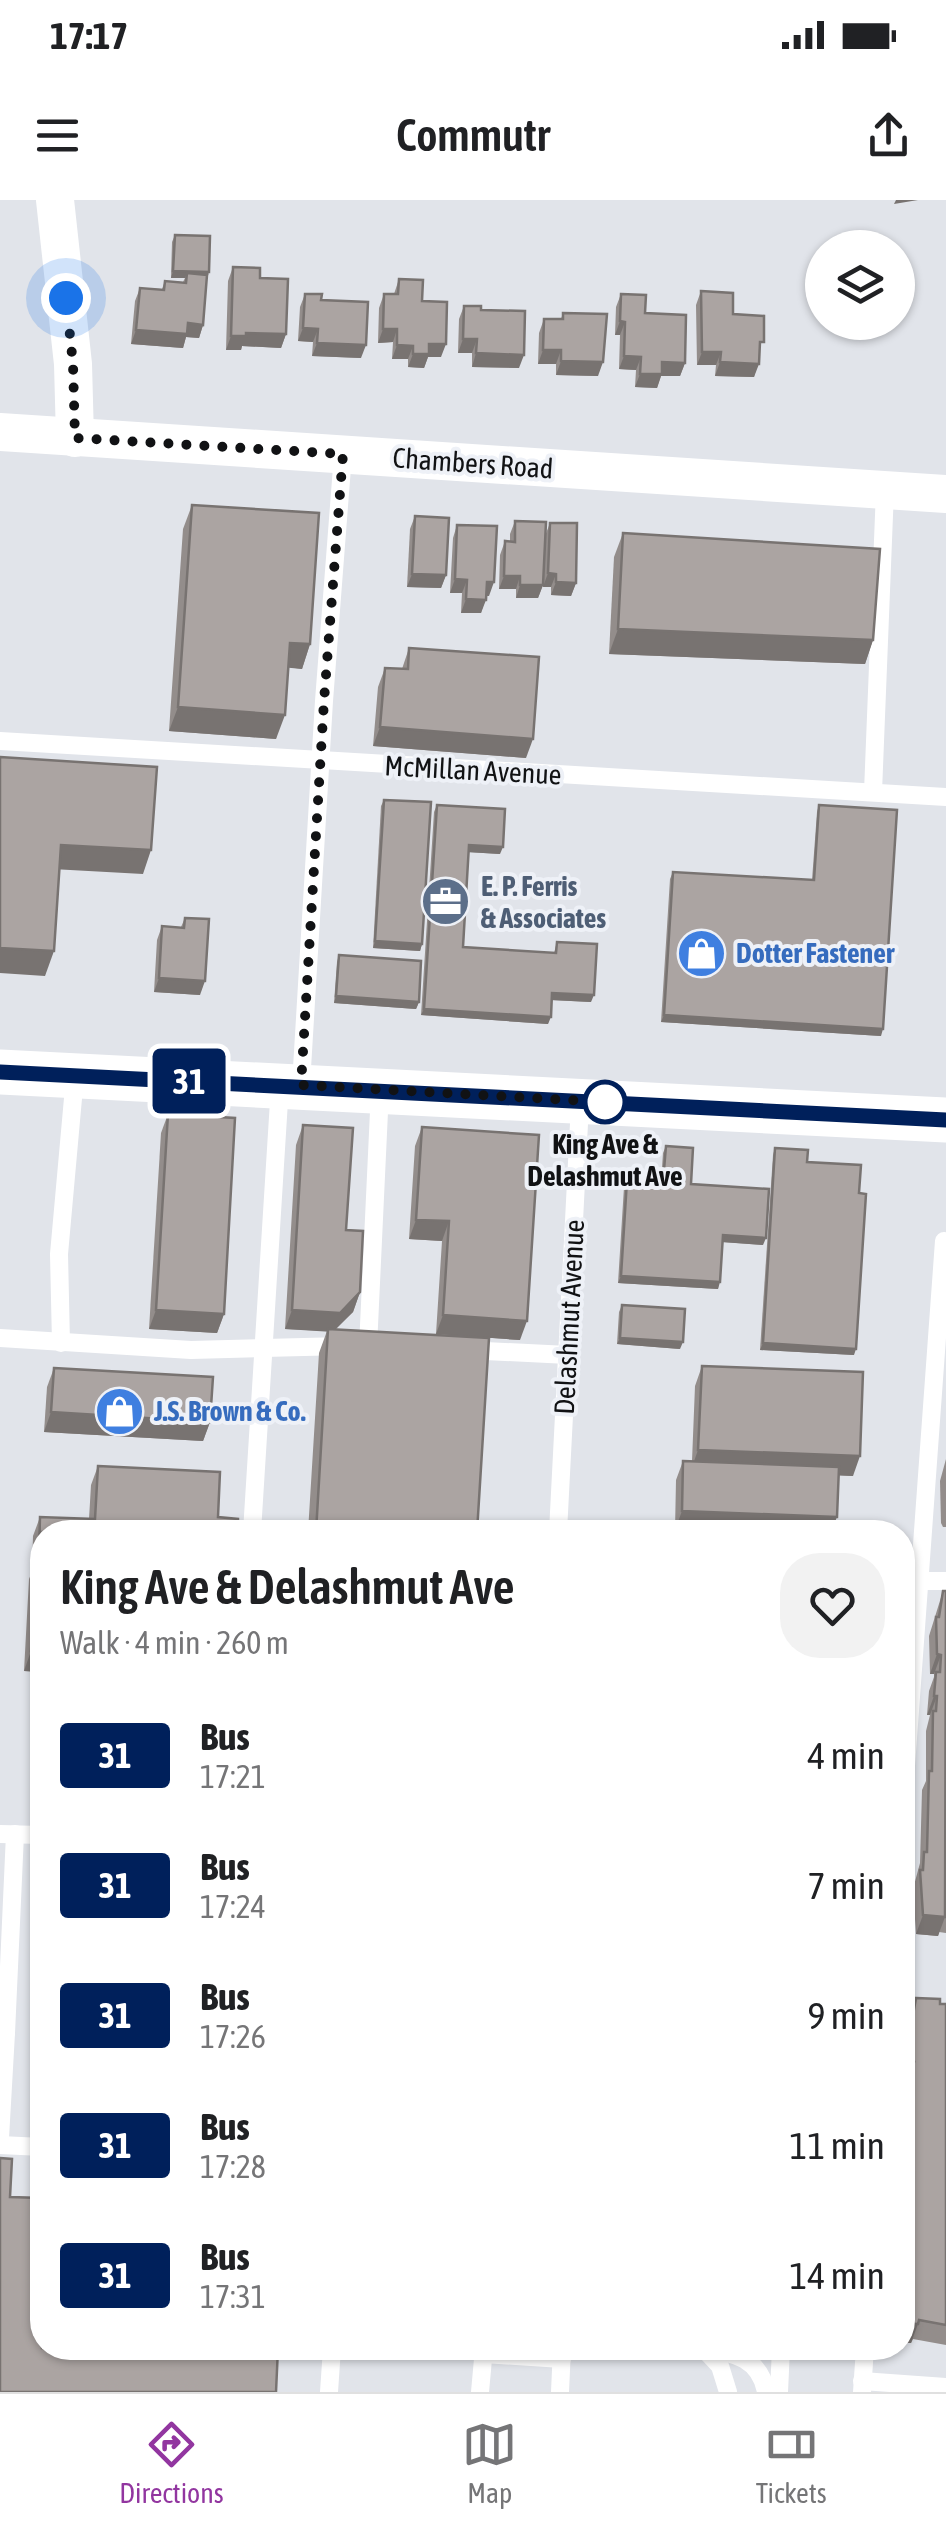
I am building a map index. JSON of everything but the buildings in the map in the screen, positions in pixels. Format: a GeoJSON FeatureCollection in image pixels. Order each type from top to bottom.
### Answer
{"type":"FeatureCollection","features":[{"type":"Feature","properties":{"kind":"street"},"geometry":{"type":"LineString","coordinates":[[55,200],[73,364],[75,438]]}},
{"type":"Feature","properties":{"kind":"street","name":"Chambers Road"},"geometry":{"type":"LineString","coordinates":[[0,432],[946,494]]}},
{"type":"Feature","properties":{"kind":"street"},"geometry":{"type":"LineString","coordinates":[[0,1072],[946,1120]]}},
{"type":"Feature","properties":{"kind":"lane"},"geometry":{"type":"LineString","coordinates":[[253,1520],[265,1347],[321,762],[343,454]]}},
{"type":"Feature","properties":{"kind":"lane"},"geometry":{"type":"LineString","coordinates":[[874,792],[884,490]]}},
{"type":"Feature","properties":{"kind":"lane","name":"McMillan Avenue"},"geometry":{"type":"LineString","coordinates":[[0,740],[946,797]]}},
{"type":"Feature","properties":{"kind":"lane"},"geometry":{"type":"LineString","coordinates":[[61,1343],[60,1238],[75,1076]]}},
{"type":"Feature","properties":{"kind":"lane"},"geometry":{"type":"LineString","coordinates":[[0,1338],[190,1350],[376,1347],[380,1090]]}},
{"type":"Feature","properties":{"kind":"lane","name":"Delashmut Avenue"},"geometry":{"type":"LineString","coordinates":[[559,1520],[580,1101]]}},
{"type":"Feature","properties":{"kind":"lane"},"geometry":{"type":"LineString","coordinates":[[915,1647],[944,1241]]}},
{"type":"Feature","properties":{"kind":"lane"},"geometry":{"type":"LineString","coordinates":[[449,1350],[568,1356]]}},
{"type":"Feature","properties":{"kind":"lane"},"geometry":{"type":"LineString","coordinates":[[920,1580],[946,1581]]}},
{"type":"Feature","properties":{"kind":"lane"},"geometry":{"type":"LineString","coordinates":[[8,1834],[0,2141],[30,2146]]}},
{"type":"Feature","properties":{"kind":"lane"},"geometry":{"type":"LineString","coordinates":[[329,2392],[332,2360]]}},
{"type":"Feature","properties":{"kind":"lane"},"geometry":{"type":"LineString","coordinates":[[480,2392],[483,2360]]}},
{"type":"Feature","properties":{"kind":"lane"},"geometry":{"type":"LineString","coordinates":[[560,2392],[562,2360]]}},
{"type":"Feature","properties":{"kind":"lane"},"geometry":{"type":"LineString","coordinates":[[714,2360],[728,2392]]}},
{"type":"Feature","properties":{"kind":"lane"},"geometry":{"type":"LineString","coordinates":[[747,2360],[764,2380],[766,2392]]}},
{"type":"Feature","properties":{"kind":"lane"},"geometry":{"type":"LineString","coordinates":[[779,2392],[780,2360]]}},
{"type":"Feature","properties":{"kind":"lane"},"geometry":{"type":"LineString","coordinates":[[864,2360],[862,2387],[946,2387]]}},
{"type":"Feature","properties":{"kind":"bus line","name":"31"},"geometry":{"type":"LineString","coordinates":[[0,1072],[946,1120]]}},
{"type":"Feature","properties":{"kind":"place","name":"E. P. Ferris & Associates"},"geometry":{"type":"Point","coordinates":[446,902]}},
{"type":"Feature","properties":{"kind":"place","name":"Dotter Fastener"},"geometry":{"type":"Point","coordinates":[701,953]}},
{"type":"Feature","properties":{"kind":"place","name":"King Ave & Delashmut Ave"},"geometry":{"type":"Point","coordinates":[605,1102]}},
{"type":"Feature","properties":{"kind":"place","name":"J.S. Brown & Co."},"geometry":{"type":"Point","coordinates":[119,1411]}},
{"type":"Feature","properties":{"kind":"route"},"geometry":{"type":"LineString","coordinates":[[66,298],[75,438],[343,454],[301,1085],[605,1102]]}}]}
